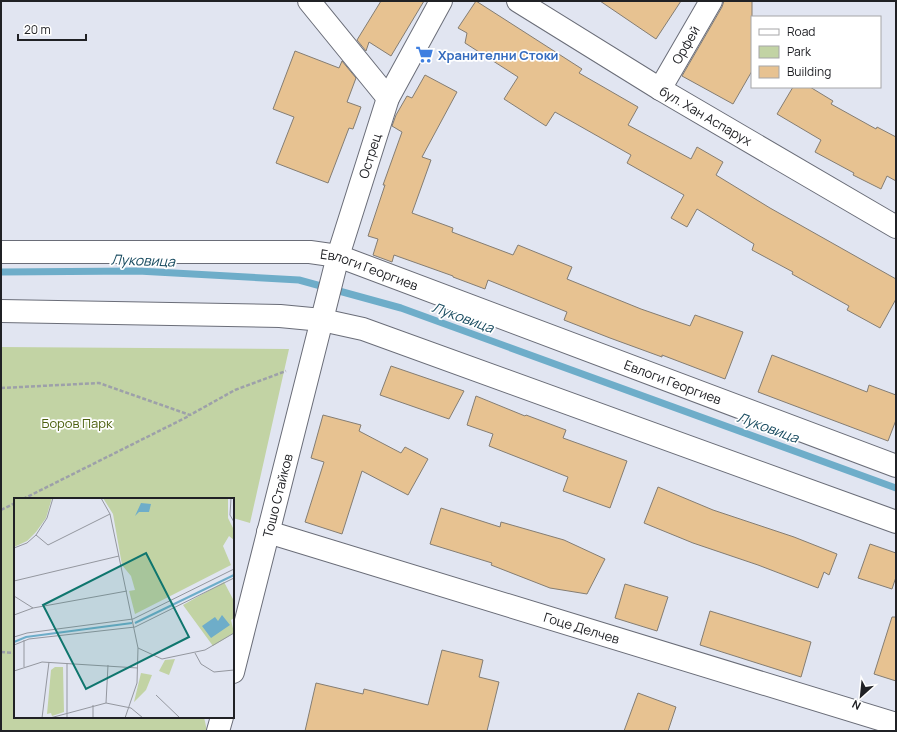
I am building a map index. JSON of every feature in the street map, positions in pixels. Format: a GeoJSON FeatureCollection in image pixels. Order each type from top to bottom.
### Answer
{"type":"FeatureCollection","features":[{"type":"Feature","properties":{"kind":"street"},"geometry":{"type":"LineString","coordinates":[[309,1],[388,98]]}},
{"type":"Feature","properties":{"kind":"street","name":"Острец"},"geometry":{"type":"LineString","coordinates":[[322,320],[338,256],[388,98],[441,1]]}},
{"type":"Feature","properties":{"kind":"street","name":"бул. Хан Аспарух"},"geometry":{"type":"LineString","coordinates":[[518,1],[660,89],[896,227]]}},
{"type":"Feature","properties":{"kind":"street","name":"Орфей"},"geometry":{"type":"LineString","coordinates":[[660,89],[711,1]]}},
{"type":"Feature","properties":{"kind":"street","name":"Евлоги Георгиев"},"geometry":{"type":"LineString","coordinates":[[1,252],[310,252],[338,256],[896,466]]}},
{"type":"Feature","properties":{"kind":"street"},"geometry":{"type":"LineString","coordinates":[[1,311],[280,316],[322,320],[363,330],[896,522]]}},
{"type":"Feature","properties":{"kind":"street","name":"Тошо Стайков"},"geometry":{"type":"LineString","coordinates":[[234,668],[322,320]]}},
{"type":"Feature","properties":{"kind":"street","name":"Гоце Делчев"},"geometry":{"type":"LineString","coordinates":[[268,532],[896,724]]}},
{"type":"Feature","properties":{"kind":"street"},"geometry":{"type":"LineString","coordinates":[[218,731],[222,718]]}},
{"type":"Feature","properties":{"kind":"path"},"geometry":{"type":"LineString","coordinates":[[25,498],[190,415],[235,390],[311,362]]}},
{"type":"Feature","properties":{"kind":"path"},"geometry":{"type":"LineString","coordinates":[[1,388],[99,383],[190,415]]}},
{"type":"Feature","properties":{"kind":"path"},"geometry":{"type":"LineString","coordinates":[[1,510],[14,504]]}},
{"type":"Feature","properties":{"kind":"path"},"geometry":{"type":"LineString","coordinates":[[1,652],[14,654]]}},
{"type":"Feature","properties":{"kind":"green space","name":"Боров Парк"},"geometry":{"type":"Polygon","coordinates":[[[1,347],[289,349],[250,523],[234,518],[234,498],[14,498],[14,718],[204,718],[207,731],[1,731],[1,347]]]}},
{"type":"Feature","properties":{"kind":"building"},"geometry":{"type":"Polygon","coordinates":[[[381,1],[424,1],[391,56],[369,42],[366,51],[357,40],[381,1]]]}},
{"type":"Feature","properties":{"kind":"building"},"geometry":{"type":"Polygon","coordinates":[[[476,1],[582,69],[579,73],[638,107],[628,125],[691,159],[697,147],[723,162],[716,175],[770,208],[896,279],[896,299],[880,328],[847,310],[849,306],[792,274],[793,272],[752,250],[754,244],[697,209],[687,227],[671,218],[684,195],[627,163],[631,155],[555,112],[546,126],[504,99],[518,77],[465,43],[467,33],[458,28],[476,1]]]}},
{"type":"Feature","properties":{"kind":"building"},"geometry":{"type":"Polygon","coordinates":[[[600,1],[681,1],[656,39],[600,1]]]}},
{"type":"Feature","properties":{"kind":"building"},"geometry":{"type":"Polygon","coordinates":[[[724,1],[752,1],[751,73],[733,104],[682,76],[724,1]]]}},
{"type":"Feature","properties":{"kind":"building"},"geometry":{"type":"Polygon","coordinates":[[[295,51],[339,68],[342,61],[356,78],[347,102],[361,107],[353,129],[349,128],[328,183],[276,163],[294,117],[273,109],[295,51]]]}},
{"type":"Feature","properties":{"kind":"building"},"geometry":{"type":"Polygon","coordinates":[[[425,75],[457,92],[422,157],[431,160],[412,213],[453,228],[452,232],[513,255],[518,245],[572,267],[567,279],[641,309],[690,326],[695,315],[743,332],[725,379],[564,320],[567,312],[488,280],[485,289],[394,255],[392,262],[373,255],[378,239],[368,236],[385,185],[383,185],[402,132],[392,126],[396,115],[407,96],[412,98],[425,75]]]}},
{"type":"Feature","properties":{"kind":"building"},"geometry":{"type":"Polygon","coordinates":[[[792,88],[812,88],[833,101],[831,104],[876,129],[877,127],[896,137],[896,181],[887,176],[881,189],[853,175],[854,173],[815,152],[821,140],[777,114],[792,88]]]}},
{"type":"Feature","properties":{"kind":"building"},"geometry":{"type":"Polygon","coordinates":[[[772,355],[867,392],[869,385],[896,395],[896,420],[888,441],[758,392],[772,355]]]}},
{"type":"Feature","properties":{"kind":"building"},"geometry":{"type":"Polygon","coordinates":[[[391,366],[464,391],[449,419],[380,395],[391,366]]]}},
{"type":"Feature","properties":{"kind":"building"},"geometry":{"type":"Polygon","coordinates":[[[476,396],[525,416],[526,415],[566,430],[563,438],[627,461],[610,508],[563,491],[568,477],[489,446],[493,434],[467,425],[476,396]]]}},
{"type":"Feature","properties":{"kind":"building"},"geometry":{"type":"Polygon","coordinates":[[[323,415],[361,425],[359,431],[401,453],[405,447],[428,459],[408,495],[362,471],[342,534],[305,522],[324,462],[311,458],[323,415]]]}},
{"type":"Feature","properties":{"kind":"building"},"geometry":{"type":"Polygon","coordinates":[[[658,487],[713,510],[794,537],[837,554],[829,575],[824,572],[818,588],[758,565],[693,543],[644,523],[658,487]]]}},
{"type":"Feature","properties":{"kind":"building"},"geometry":{"type":"Polygon","coordinates":[[[441,508],[500,527],[501,522],[564,540],[605,559],[587,594],[550,588],[491,565],[492,563],[430,544],[441,508]]]}},
{"type":"Feature","properties":{"kind":"building"},"geometry":{"type":"Polygon","coordinates":[[[870,544],[896,553],[896,577],[892,589],[858,578],[870,544]]]}},
{"type":"Feature","properties":{"kind":"building"},"geometry":{"type":"Polygon","coordinates":[[[625,584],[668,597],[657,631],[615,618],[625,584]]]}},
{"type":"Feature","properties":{"kind":"building"},"geometry":{"type":"Polygon","coordinates":[[[710,611],[811,642],[801,677],[700,645],[710,611]]]}},
{"type":"Feature","properties":{"kind":"building"},"geometry":{"type":"Polygon","coordinates":[[[892,617],[896,617],[896,681],[874,674],[892,617]]]}},
{"type":"Feature","properties":{"kind":"building"},"geometry":{"type":"Polygon","coordinates":[[[442,650],[483,660],[479,677],[499,682],[487,731],[305,731],[316,683],[363,694],[364,689],[428,705],[442,650]]]}},
{"type":"Feature","properties":{"kind":"building"},"geometry":{"type":"Polygon","coordinates":[[[638,693],[676,707],[668,731],[624,731],[638,693]]]}},
{"type":"Feature","properties":{"kind":"waterway","name":"Луковица"},"geometry":{"type":"LineString","coordinates":[[1,272],[138,271],[299,280],[401,308],[896,488]]}},
{"type":"Feature","properties":{"kind":"place","name":"Хранителни Стоки"},"geometry":{"type":"Point","coordinates":[425,55]}}]}
